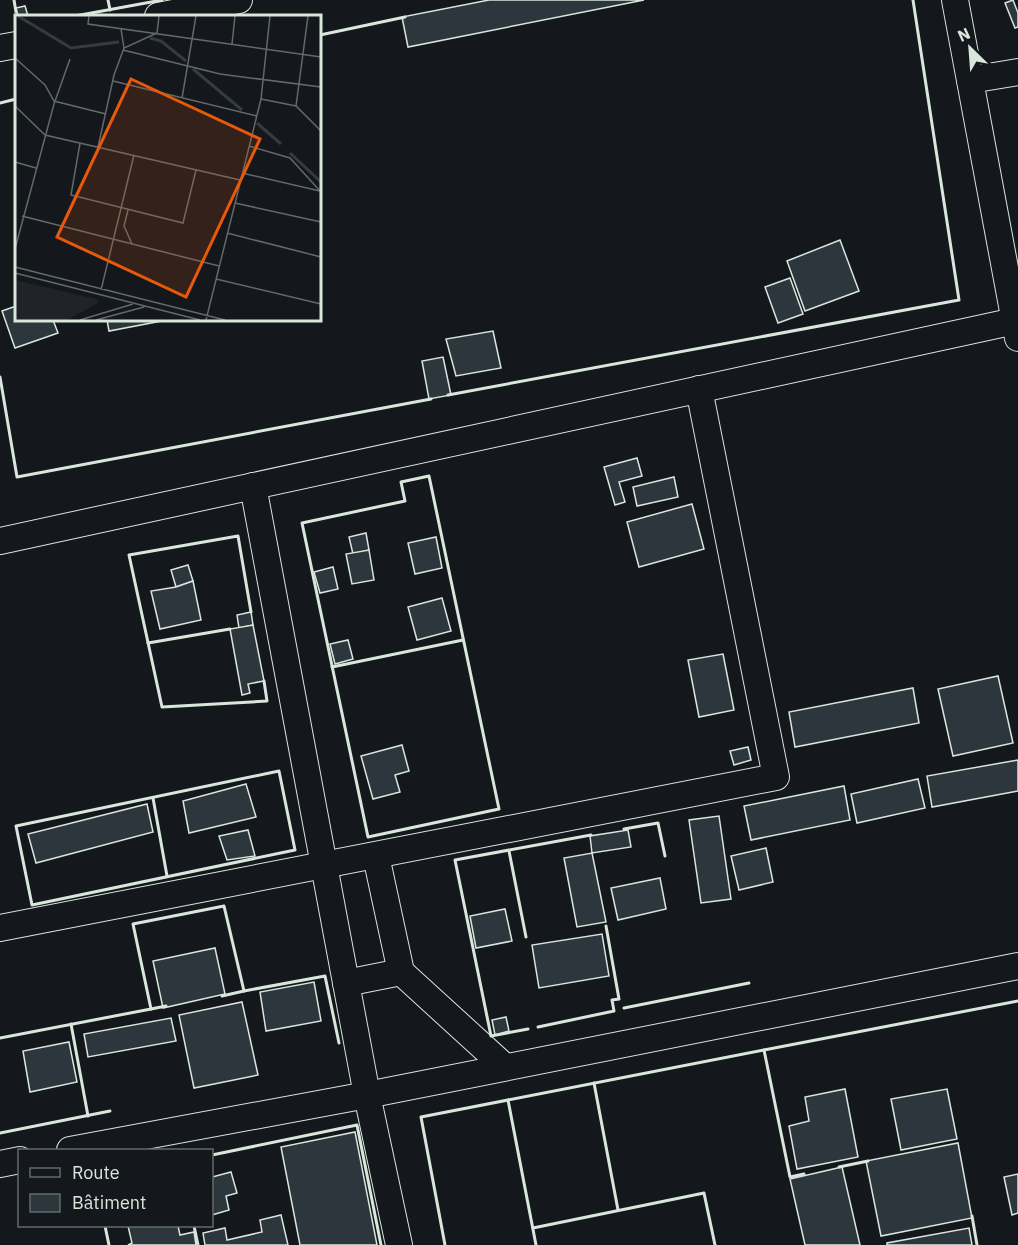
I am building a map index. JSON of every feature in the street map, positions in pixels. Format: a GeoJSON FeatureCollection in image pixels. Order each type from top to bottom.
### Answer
{"type":"FeatureCollection","features":[{"type":"Feature","properties":{"kind":"street"},"geometry":{"type":"LineString","coordinates":[[163,15],[239,0]]}},
{"type":"Feature","properties":{"kind":"street"},"geometry":{"type":"LineString","coordinates":[[0,541],[699,389],[1016,329],[1012,275],[955,0]]}},
{"type":"Feature","properties":{"kind":"street"},"geometry":{"type":"LineString","coordinates":[[0,48],[15,45]]}},
{"type":"Feature","properties":{"kind":"street"},"geometry":{"type":"LineString","coordinates":[[970,80],[1018,72]]}},
{"type":"Feature","properties":{"kind":"street"},"geometry":{"type":"LineString","coordinates":[[0,928],[776,777],[699,389]]}},
{"type":"Feature","properties":{"kind":"street"},"geometry":{"type":"LineString","coordinates":[[253,486],[367,1095],[399,1245]]}},
{"type":"Feature","properties":{"kind":"street"},"geometry":{"type":"LineString","coordinates":[[376,856],[401,972],[505,1067]]}},
{"type":"Feature","properties":{"kind":"street"},"geometry":{"type":"LineString","coordinates":[[75,1149],[367,1095],[1018,966]]}},
{"type":"Feature","properties":{"kind":"street"},"geometry":{"type":"LineString","coordinates":[[346,983],[401,972]]}},
{"type":"Feature","properties":{"kind":"street"},"geometry":{"type":"LineString","coordinates":[[0,1164],[18,1160]]}},
{"type":"Feature","properties":{"kind":"building"},"geometry":{"type":"Polygon","coordinates":[[[489,0],[644,0],[408,47],[402,17],[489,0]]]}},
{"type":"Feature","properties":{"kind":"building"},"geometry":{"type":"Polygon","coordinates":[[[1013,0],[1018,13],[1018,27],[1015,28],[1005,3],[1013,0]]]}},
{"type":"Feature","properties":{"kind":"building"},"geometry":{"type":"Polygon","coordinates":[[[25,6],[28,15],[18,15],[16,8],[25,6]]]}},
{"type":"Feature","properties":{"kind":"building"},"geometry":{"type":"Polygon","coordinates":[[[840,240],[859,291],[805,311],[787,261],[840,240]]]}},
{"type":"Feature","properties":{"kind":"building"},"geometry":{"type":"Polygon","coordinates":[[[790,278],[803,314],[778,323],[765,287],[790,278]]]}},
{"type":"Feature","properties":{"kind":"building"},"geometry":{"type":"Polygon","coordinates":[[[15,306],[15,321],[53,321],[58,333],[15,348],[2,311],[15,306]]]}},
{"type":"Feature","properties":{"kind":"building"},"geometry":{"type":"Polygon","coordinates":[[[107,321],[162,321],[109,331],[107,321]]]}},
{"type":"Feature","properties":{"kind":"building"},"geometry":{"type":"Polygon","coordinates":[[[493,331],[501,368],[456,376],[446,339],[493,331]]]}},
{"type":"Feature","properties":{"kind":"building"},"geometry":{"type":"Polygon","coordinates":[[[443,357],[451,395],[429,399],[422,361],[443,357]]]}},
{"type":"Feature","properties":{"kind":"building"},"geometry":{"type":"Polygon","coordinates":[[[637,458],[642,476],[619,482],[625,502],[615,505],[604,467],[637,458]]]}},
{"type":"Feature","properties":{"kind":"building"},"geometry":{"type":"Polygon","coordinates":[[[674,477],[678,497],[637,506],[633,487],[674,477]]]}},
{"type":"Feature","properties":{"kind":"building"},"geometry":{"type":"Polygon","coordinates":[[[692,504],[704,549],[639,567],[627,522],[692,504]]]}},
{"type":"Feature","properties":{"kind":"building"},"geometry":{"type":"Polygon","coordinates":[[[366,533],[369,550],[353,554],[349,537],[366,533]]]}},
{"type":"Feature","properties":{"kind":"building"},"geometry":{"type":"Polygon","coordinates":[[[436,537],[442,568],[415,574],[408,543],[436,537]]]}},
{"type":"Feature","properties":{"kind":"building"},"geometry":{"type":"Polygon","coordinates":[[[369,550],[374,580],[352,584],[346,554],[369,550]]]}},
{"type":"Feature","properties":{"kind":"building"},"geometry":{"type":"Polygon","coordinates":[[[188,565],[193,581],[176,587],[171,570],[188,565]]]}},
{"type":"Feature","properties":{"kind":"building"},"geometry":{"type":"Polygon","coordinates":[[[333,567],[338,589],[320,593],[314,572],[333,567]]]}},
{"type":"Feature","properties":{"kind":"building"},"geometry":{"type":"Polygon","coordinates":[[[193,581],[201,620],[160,629],[151,591],[176,587],[193,581]]]}},
{"type":"Feature","properties":{"kind":"building"},"geometry":{"type":"Polygon","coordinates":[[[442,598],[451,631],[417,640],[408,607],[442,598]]]}},
{"type":"Feature","properties":{"kind":"building"},"geometry":{"type":"Polygon","coordinates":[[[251,612],[253,625],[239,628],[237,615],[251,612]]]}},
{"type":"Feature","properties":{"kind":"building"},"geometry":{"type":"Polygon","coordinates":[[[253,625],[264,681],[248,684],[250,693],[242,695],[230,629],[253,625]]]}},
{"type":"Feature","properties":{"kind":"building"},"geometry":{"type":"Polygon","coordinates":[[[348,640],[353,659],[335,664],[330,644],[348,640]]]}},
{"type":"Feature","properties":{"kind":"building"},"geometry":{"type":"Polygon","coordinates":[[[723,654],[734,710],[699,717],[688,660],[723,654]]]}},
{"type":"Feature","properties":{"kind":"building"},"geometry":{"type":"Polygon","coordinates":[[[998,676],[1013,743],[953,756],[938,689],[998,676]]]}},
{"type":"Feature","properties":{"kind":"building"},"geometry":{"type":"Polygon","coordinates":[[[913,688],[919,723],[795,747],[789,712],[913,688]]]}},
{"type":"Feature","properties":{"kind":"building"},"geometry":{"type":"Polygon","coordinates":[[[402,745],[409,771],[395,775],[400,792],[373,799],[361,756],[402,745]]]}},
{"type":"Feature","properties":{"kind":"building"},"geometry":{"type":"Polygon","coordinates":[[[748,747],[751,760],[734,765],[730,751],[748,747]]]}},
{"type":"Feature","properties":{"kind":"building"},"geometry":{"type":"Polygon","coordinates":[[[1018,760],[1018,791],[932,807],[927,776],[1018,760]]]}},
{"type":"Feature","properties":{"kind":"building"},"geometry":{"type":"Polygon","coordinates":[[[918,779],[925,808],[857,823],[851,794],[918,779]]]}},
{"type":"Feature","properties":{"kind":"building"},"geometry":{"type":"Polygon","coordinates":[[[246,784],[256,817],[189,833],[183,801],[246,784]]]}},
{"type":"Feature","properties":{"kind":"building"},"geometry":{"type":"Polygon","coordinates":[[[844,786],[850,820],[751,840],[744,806],[844,786]]]}},
{"type":"Feature","properties":{"kind":"building"},"geometry":{"type":"Polygon","coordinates":[[[147,804],[153,832],[36,863],[28,834],[147,804]]]}},
{"type":"Feature","properties":{"kind":"building"},"geometry":{"type":"Polygon","coordinates":[[[719,816],[731,899],[701,903],[689,820],[719,816]]]}},
{"type":"Feature","properties":{"kind":"building"},"geometry":{"type":"Polygon","coordinates":[[[248,830],[255,856],[227,860],[219,836],[248,830]]]}},
{"type":"Feature","properties":{"kind":"building"},"geometry":{"type":"Polygon","coordinates":[[[628,830],[631,847],[592,853],[590,836],[628,830]]]}},
{"type":"Feature","properties":{"kind":"building"},"geometry":{"type":"Polygon","coordinates":[[[766,848],[773,882],[739,890],[731,856],[766,848]]]}},
{"type":"Feature","properties":{"kind":"building"},"geometry":{"type":"Polygon","coordinates":[[[592,853],[606,922],[577,927],[564,858],[592,853]]]}},
{"type":"Feature","properties":{"kind":"building"},"geometry":{"type":"Polygon","coordinates":[[[660,878],[666,909],[618,920],[611,888],[660,878]]]}},
{"type":"Feature","properties":{"kind":"building"},"geometry":{"type":"Polygon","coordinates":[[[505,909],[512,941],[476,948],[470,916],[505,909]]]}},
{"type":"Feature","properties":{"kind":"building"},"geometry":{"type":"Polygon","coordinates":[[[602,934],[609,976],[539,988],[532,945],[602,934]]]}},
{"type":"Feature","properties":{"kind":"building"},"geometry":{"type":"Polygon","coordinates":[[[215,948],[225,994],[163,1008],[153,961],[215,948]]]}},
{"type":"Feature","properties":{"kind":"building"},"geometry":{"type":"Polygon","coordinates":[[[314,982],[321,1021],[266,1031],[260,992],[314,982]]]}},
{"type":"Feature","properties":{"kind":"building"},"geometry":{"type":"Polygon","coordinates":[[[242,1002],[258,1075],[194,1088],[179,1015],[242,1002]]]}},
{"type":"Feature","properties":{"kind":"building"},"geometry":{"type":"Polygon","coordinates":[[[506,1017],[509,1031],[495,1035],[492,1020],[506,1017]]]}},
{"type":"Feature","properties":{"kind":"building"},"geometry":{"type":"Polygon","coordinates":[[[171,1018],[176,1041],[88,1057],[84,1034],[171,1018]]]}},
{"type":"Feature","properties":{"kind":"building"},"geometry":{"type":"Polygon","coordinates":[[[69,1042],[77,1082],[30,1092],[23,1051],[69,1042]]]}},
{"type":"Feature","properties":{"kind":"building"},"geometry":{"type":"Polygon","coordinates":[[[845,1089],[858,1157],[797,1169],[789,1126],[809,1121],[805,1097],[845,1089]]]}},
{"type":"Feature","properties":{"kind":"building"},"geometry":{"type":"Polygon","coordinates":[[[947,1089],[957,1139],[901,1150],[891,1099],[947,1089]]]}},
{"type":"Feature","properties":{"kind":"building"},"geometry":{"type":"Polygon","coordinates":[[[355,1132],[377,1245],[300,1245],[281,1147],[355,1132]]]}},
{"type":"Feature","properties":{"kind":"building"},"geometry":{"type":"Polygon","coordinates":[[[958,1143],[972,1218],[881,1236],[866,1161],[958,1143]]]}},
{"type":"Feature","properties":{"kind":"building"},"geometry":{"type":"Polygon","coordinates":[[[842,1167],[860,1245],[805,1245],[790,1179],[842,1167]]]}},
{"type":"Feature","properties":{"kind":"building"},"geometry":{"type":"Polygon","coordinates":[[[231,1172],[237,1193],[226,1196],[229,1210],[213,1215],[213,1177],[231,1172]]]}},
{"type":"Feature","properties":{"kind":"building"},"geometry":{"type":"Polygon","coordinates":[[[1018,1174],[1018,1213],[1012,1215],[1004,1177],[1018,1174]]]}},
{"type":"Feature","properties":{"kind":"building"},"geometry":{"type":"Polygon","coordinates":[[[281,1215],[288,1245],[205,1245],[203,1233],[225,1228],[227,1240],[262,1232],[260,1220],[281,1215]]]}},
{"type":"Feature","properties":{"kind":"building"},"geometry":{"type":"Polygon","coordinates":[[[128,1227],[178,1227],[180,1235],[194,1232],[196,1245],[128,1245],[132,1243],[128,1227]]]}},
{"type":"Feature","properties":{"kind":"building"},"geometry":{"type":"Polygon","coordinates":[[[969,1228],[972,1245],[887,1245],[887,1243],[969,1228]]]}},
{"type":"Feature","properties":{"kind":"wall"},"geometry":{"type":"LineString","coordinates":[[14,0],[16,12]]}},
{"type":"Feature","properties":{"kind":"wall"},"geometry":{"type":"LineString","coordinates":[[108,0],[110,10]]}},
{"type":"Feature","properties":{"kind":"wall"},"geometry":{"type":"LineString","coordinates":[[80,15],[162,0]]}},
{"type":"Feature","properties":{"kind":"wall"},"geometry":{"type":"LineString","coordinates":[[448,395],[959,300],[913,0]]}},
{"type":"Feature","properties":{"kind":"wall"},"geometry":{"type":"LineString","coordinates":[[321,35],[405,17]]}},
{"type":"Feature","properties":{"kind":"wall"},"geometry":{"type":"LineString","coordinates":[[0,103],[15,99]]}},
{"type":"Feature","properties":{"kind":"wall"},"geometry":{"type":"LineString","coordinates":[[0,377],[17,477],[431,399]]}},
{"type":"Feature","properties":{"kind":"wall"},"geometry":{"type":"LineString","coordinates":[[429,476],[499,809],[368,837],[302,523],[405,501],[401,482],[429,476]]}},
{"type":"Feature","properties":{"kind":"wall"},"geometry":{"type":"LineString","coordinates":[[251,612],[238,536],[129,555],[162,707],[267,701],[264,681]]}},
{"type":"Feature","properties":{"kind":"wall"},"geometry":{"type":"LineString","coordinates":[[148,643],[230,629]]}},
{"type":"Feature","properties":{"kind":"wall"},"geometry":{"type":"LineString","coordinates":[[332,667],[463,640]]}},
{"type":"Feature","properties":{"kind":"wall"},"geometry":{"type":"LineString","coordinates":[[279,771],[295,850],[32,905],[16,826],[279,771]]}},
{"type":"Feature","properties":{"kind":"wall"},"geometry":{"type":"LineString","coordinates":[[153,798],[167,876]]}},
{"type":"Feature","properties":{"kind":"wall"},"geometry":{"type":"LineString","coordinates":[[624,829],[658,823],[665,856]]}},
{"type":"Feature","properties":{"kind":"wall"},"geometry":{"type":"LineString","coordinates":[[528,1029],[491,1036],[455,860],[591,835]]}},
{"type":"Feature","properties":{"kind":"wall"},"geometry":{"type":"LineString","coordinates":[[509,851],[526,937]]}},
{"type":"Feature","properties":{"kind":"wall"},"geometry":{"type":"LineString","coordinates":[[0,1038],[151,1009],[133,924],[224,906],[244,991],[325,976],[339,1043]]}},
{"type":"Feature","properties":{"kind":"wall"},"geometry":{"type":"LineString","coordinates":[[538,1027],[614,1011],[612,1000],[619,999],[606,926]]}},
{"type":"Feature","properties":{"kind":"wall"},"geometry":{"type":"LineString","coordinates":[[624,1008],[749,983]]}},
{"type":"Feature","properties":{"kind":"wall"},"geometry":{"type":"LineString","coordinates":[[222,996],[244,991]]}},
{"type":"Feature","properties":{"kind":"wall"},"geometry":{"type":"LineString","coordinates":[[804,1174],[790,1177],[764,1050],[1018,1001]]}},
{"type":"Feature","properties":{"kind":"wall"},"geometry":{"type":"LineString","coordinates":[[151,1009],[166,1006]]}},
{"type":"Feature","properties":{"kind":"wall"},"geometry":{"type":"LineString","coordinates":[[71,1024],[88,1116]]}},
{"type":"Feature","properties":{"kind":"wall"},"geometry":{"type":"LineString","coordinates":[[445,1245],[421,1117],[764,1050]]}},
{"type":"Feature","properties":{"kind":"wall"},"geometry":{"type":"LineString","coordinates":[[594,1083],[618,1210]]}},
{"type":"Feature","properties":{"kind":"wall"},"geometry":{"type":"LineString","coordinates":[[508,1100],[536,1245]]}},
{"type":"Feature","properties":{"kind":"wall"},"geometry":{"type":"LineString","coordinates":[[0,1133],[110,1111]]}},
{"type":"Feature","properties":{"kind":"wall"},"geometry":{"type":"LineString","coordinates":[[213,1155],[357,1125],[381,1245]]}},
{"type":"Feature","properties":{"kind":"wall"},"geometry":{"type":"LineString","coordinates":[[839,1167],[868,1161]]}},
{"type":"Feature","properties":{"kind":"wall"},"geometry":{"type":"LineString","coordinates":[[533,1228],[704,1193],[715,1245]]}},
{"type":"Feature","properties":{"kind":"wall"},"geometry":{"type":"LineString","coordinates":[[972,1216],[977,1245]]}},
{"type":"Feature","properties":{"kind":"wall"},"geometry":{"type":"LineString","coordinates":[[105,1227],[109,1245]]}},
{"type":"Feature","properties":{"kind":"wall"},"geometry":{"type":"LineString","coordinates":[[194,1227],[198,1245]]}}]}
